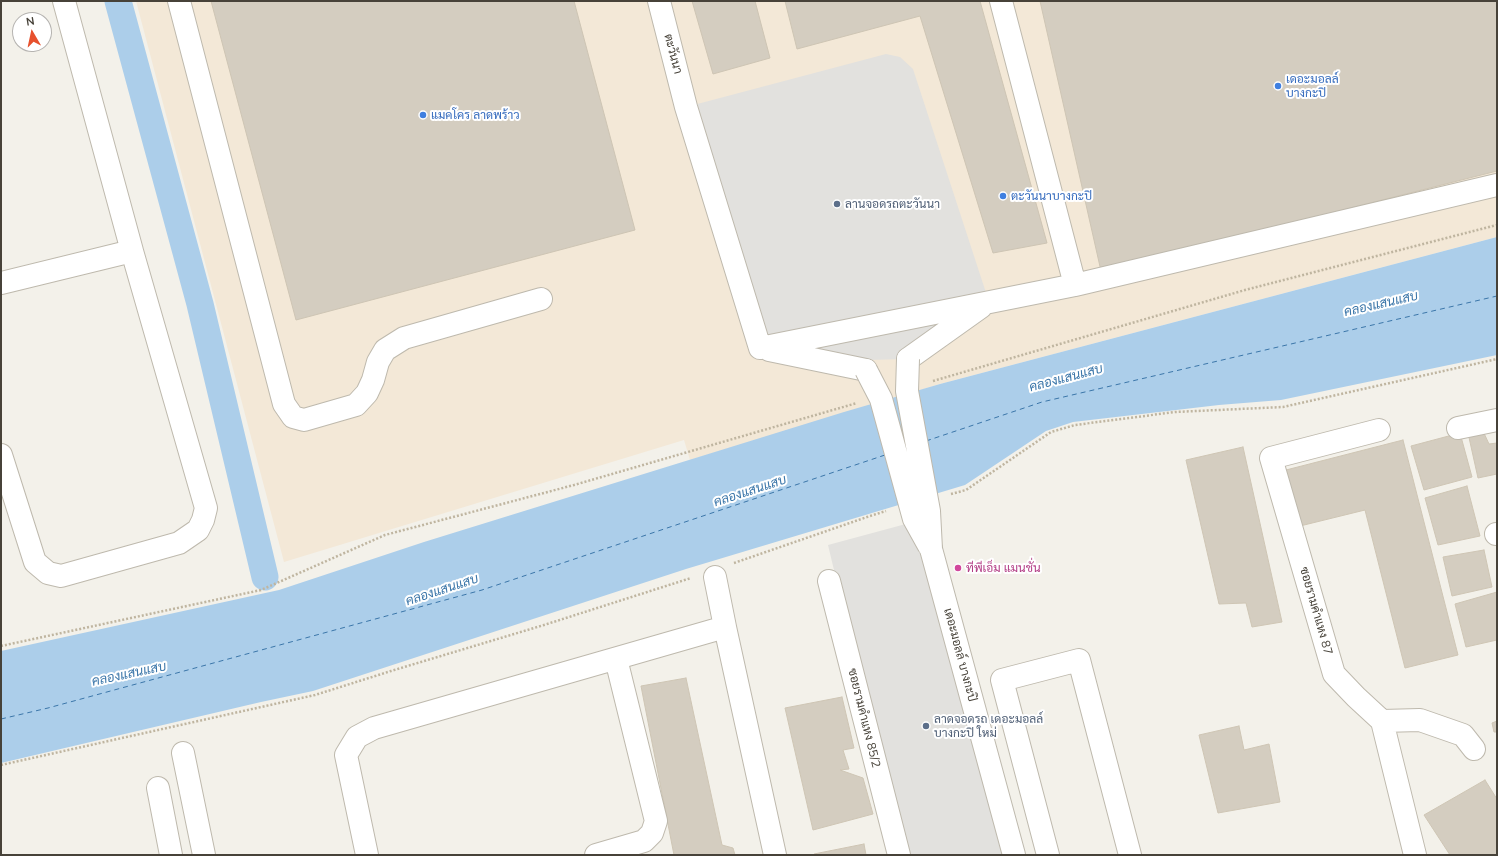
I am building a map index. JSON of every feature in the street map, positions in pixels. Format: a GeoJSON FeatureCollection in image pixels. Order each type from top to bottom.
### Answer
{"type":"FeatureCollection","features":[{"type":"Feature","properties":{"kind":"street"},"geometry":{"type":"LineString","coordinates":[[1,456],[35,562],[48,573],[61,576],[179,543],[198,530],[203,520],[206,508],[132,251],[64,1]]}},
{"type":"Feature","properties":{"kind":"street"},"geometry":{"type":"LineString","coordinates":[[179,1],[284,404],[293,417],[304,420],[356,405],[367,393],[373,380],[378,362],[385,350],[404,338],[541,299]]}},
{"type":"Feature","properties":{"kind":"street","name":"ตะวันนา"},"geometry":{"type":"LineString","coordinates":[[659,1],[686,107],[760,348]]}},
{"type":"Feature","properties":{"kind":"street"},"geometry":{"type":"LineString","coordinates":[[1001,1],[1075,285]]}},
{"type":"Feature","properties":{"kind":"street"},"geometry":{"type":"LineString","coordinates":[[760,348],[1075,285],[1497,185]]}},
{"type":"Feature","properties":{"kind":"street"},"geometry":{"type":"LineString","coordinates":[[1,283],[132,251]]}},
{"type":"Feature","properties":{"kind":"street","name":"เดอะมอลล์ บางกะปิ"},"geometry":{"type":"LineString","coordinates":[[989,302],[908,359],[906,391],[929,511],[931,548],[1014,855]]}},
{"type":"Feature","properties":{"kind":"street","name":"เดอะมอลล์ บางกะปิ"},"geometry":{"type":"LineString","coordinates":[[760,348],[866,370],[881,400],[914,519],[931,548]]}},
{"type":"Feature","properties":{"kind":"street"},"geometry":{"type":"LineString","coordinates":[[1458,428],[1497,420]]}},
{"type":"Feature","properties":{"kind":"street","name":"ซอยรามคำแหง 87"},"geometry":{"type":"LineString","coordinates":[[1379,430],[1271,458],[1334,674],[1382,721]]}},
{"type":"Feature","properties":{"kind":"street"},"geometry":{"type":"LineString","coordinates":[[722,571],[725,627],[775,855]]}},
{"type":"Feature","properties":{"kind":"street","name":"ซอยรามคำแหง 85/2"},"geometry":{"type":"LineString","coordinates":[[829,580],[899,855]]}},
{"type":"Feature","properties":{"kind":"street"},"geometry":{"type":"LineString","coordinates":[[367,855],[346,755],[357,738],[374,728],[725,627]]}},
{"type":"Feature","properties":{"kind":"street"},"geometry":{"type":"LineString","coordinates":[[596,855],[644,841],[652,833],[656,821],[616,659]]}},
{"type":"Feature","properties":{"kind":"street"},"geometry":{"type":"LineString","coordinates":[[1048,855],[1002,680],[1079,660],[1130,855]]}},
{"type":"Feature","properties":{"kind":"street"},"geometry":{"type":"LineString","coordinates":[[1415,855],[1382,721],[1420,720],[1463,734],[1474,749]]}},
{"type":"Feature","properties":{"kind":"street"},"geometry":{"type":"LineString","coordinates":[[183,753],[204,855]]}},
{"type":"Feature","properties":{"kind":"street"},"geometry":{"type":"LineString","coordinates":[[158,788],[171,855]]}},
{"type":"Feature","properties":{"kind":"path"},"geometry":{"type":"LineString","coordinates":[[932,381],[1245,290],[1497,225]]}},
{"type":"Feature","properties":{"kind":"path"},"geometry":{"type":"LineString","coordinates":[[943,496],[966,490],[1051,432],[1075,425],[1175,412],[1284,407],[1497,359]]}},
{"type":"Feature","properties":{"kind":"path"},"geometry":{"type":"LineString","coordinates":[[1,646],[261,590],[385,535],[574,484],[864,400]]}},
{"type":"Feature","properties":{"kind":"path"},"geometry":{"type":"LineString","coordinates":[[722,571],[870,516],[892,510]]}},
{"type":"Feature","properties":{"kind":"path"},"geometry":{"type":"LineString","coordinates":[[1,765],[315,695],[391,670],[544,625],[692,577]]}},
{"type":"Feature","properties":{"kind":"shaded area"},"geometry":{"type":"Polygon","coordinates":[[[136,1],[1497,1],[1497,237],[940,384],[690,460],[684,440],[284,562],[136,1]]]}},
{"type":"Feature","properties":{"kind":"shaded area","name":"ลานจอดรถตะวันนา"},"geometry":{"type":"Polygon","coordinates":[[[886,54],[900,57],[913,69],[989,302],[908,359],[784,362],[760,348],[686,107],[886,54]]]}},
{"type":"Feature","properties":{"kind":"shaded area","name":"ลาดจอดรถ เดอะมอลล์ บางกะปิ ใหม่"},"geometry":{"type":"Polygon","coordinates":[[[928,518],[1015,855],[902,855],[828,545],[928,518]]]}},
{"type":"Feature","properties":{"kind":"water","name":"คลองแสนแสบ"},"geometry":{"type":"Polygon","coordinates":[[[1497,237],[1497,355],[1281,400],[1219,405],[1073,422],[1046,431],[965,485],[686,569],[313,691],[1,763],[1,651],[279,590],[424,542],[844,412],[940,384],[1497,237]]]}},
{"type":"Feature","properties":{"kind":"building","name":"แมคโคร ลาดพร้าว"},"geometry":{"type":"Polygon","coordinates":[[[211,1],[574,1],[635,230],[296,320],[211,1]]]}},
{"type":"Feature","properties":{"kind":"building"},"geometry":{"type":"Polygon","coordinates":[[[692,1],[755,1],[770,58],[713,74],[692,1]]]}},
{"type":"Feature","properties":{"kind":"building"},"geometry":{"type":"Polygon","coordinates":[[[785,1],[980,1],[1047,243],[993,253],[920,16],[797,49],[785,1]]]}},
{"type":"Feature","properties":{"kind":"building","name":"เดอะมอลล์ บางกะปิ"},"geometry":{"type":"Polygon","coordinates":[[[1040,1],[1497,1],[1497,171],[1101,271],[1040,1]]]}},
{"type":"Feature","properties":{"kind":"building"},"geometry":{"type":"Polygon","coordinates":[[[1483,431],[1489,444],[1497,443],[1497,474],[1478,478],[1468,433],[1483,431]]]}},
{"type":"Feature","properties":{"kind":"building"},"geometry":{"type":"Polygon","coordinates":[[[1460,433],[1472,477],[1424,490],[1411,446],[1460,433]]]}},
{"type":"Feature","properties":{"kind":"building"},"geometry":{"type":"Polygon","coordinates":[[[1403,440],[1458,655],[1405,668],[1365,510],[1300,526],[1286,470],[1403,440]]]}},
{"type":"Feature","properties":{"kind":"building"},"geometry":{"type":"Polygon","coordinates":[[[1243,447],[1282,622],[1252,627],[1246,603],[1219,604],[1186,460],[1243,447]]]}},
{"type":"Feature","properties":{"kind":"building"},"geometry":{"type":"Polygon","coordinates":[[[1467,486],[1480,536],[1438,545],[1425,498],[1467,486]]]}},
{"type":"Feature","properties":{"kind":"building"},"geometry":{"type":"Polygon","coordinates":[[[1484,550],[1492,587],[1452,596],[1443,557],[1484,550]]]}},
{"type":"Feature","properties":{"kind":"building"},"geometry":{"type":"Polygon","coordinates":[[[1497,592],[1497,640],[1466,647],[1455,604],[1497,592]]]}},
{"type":"Feature","properties":{"kind":"building"},"geometry":{"type":"Polygon","coordinates":[[[686,678],[722,845],[733,848],[735,855],[674,855],[641,686],[686,678]]]}},
{"type":"Feature","properties":{"kind":"building"},"geometry":{"type":"Polygon","coordinates":[[[842,697],[854,748],[843,750],[849,769],[840,770],[863,778],[873,814],[813,830],[785,708],[842,697]]]}},
{"type":"Feature","properties":{"kind":"building"},"geometry":{"type":"Polygon","coordinates":[[[1497,721],[1497,732],[1494,732],[1492,723],[1497,721]]]}},
{"type":"Feature","properties":{"kind":"building"},"geometry":{"type":"Polygon","coordinates":[[[1239,726],[1244,750],[1269,744],[1280,802],[1218,813],[1199,735],[1239,726]]]}},
{"type":"Feature","properties":{"kind":"building"},"geometry":{"type":"Polygon","coordinates":[[[1485,780],[1497,799],[1497,855],[1450,855],[1424,815],[1485,780]]]}},
{"type":"Feature","properties":{"kind":"building"},"geometry":{"type":"Polygon","coordinates":[[[864,844],[866,855],[814,855],[814,854],[864,844]]]}},
{"type":"Feature","properties":{"kind":"waterway"},"geometry":{"type":"LineString","coordinates":[[118,1],[200,304],[265,577]]}},
{"type":"Feature","properties":{"kind":"ferry route"},"geometry":{"type":"LineString","coordinates":[[926,441],[1042,402],[1497,296]]}},
{"type":"Feature","properties":{"kind":"ferry route"},"geometry":{"type":"LineString","coordinates":[[1,719],[48,708],[482,590],[885,455]]}},
{"type":"Feature","properties":{"kind":"place","name":"เดอะมอลล์ บางกะปิ"},"geometry":{"type":"Point","coordinates":[1278,86]}},
{"type":"Feature","properties":{"kind":"place","name":"แมคโคร ลาดพร้าว"},"geometry":{"type":"Point","coordinates":[423,115]}},
{"type":"Feature","properties":{"kind":"place","name":"ตะวันนาบางกะปิ"},"geometry":{"type":"Point","coordinates":[1003,196]}},
{"type":"Feature","properties":{"kind":"place","name":"ลานจอดรถตะวันนา"},"geometry":{"type":"Point","coordinates":[837,204]}},
{"type":"Feature","properties":{"kind":"place","name":"ทีพีเอ็ม แมนชั่น"},"geometry":{"type":"Point","coordinates":[958,568]}},
{"type":"Feature","properties":{"kind":"place","name":"ลาดจอดรถ เดอะมอลล์ บางกะปิ ใหม่"},"geometry":{"type":"Point","coordinates":[926,726]}}]}
